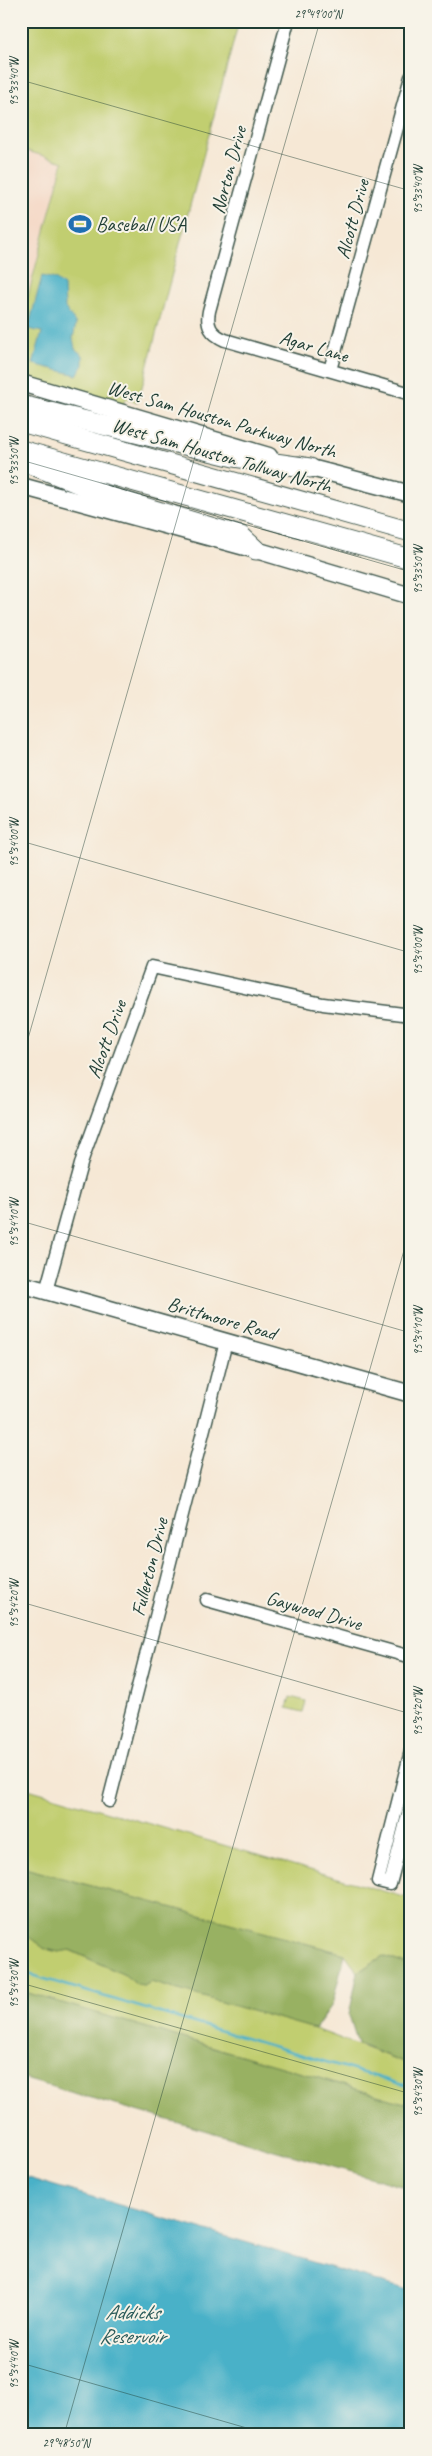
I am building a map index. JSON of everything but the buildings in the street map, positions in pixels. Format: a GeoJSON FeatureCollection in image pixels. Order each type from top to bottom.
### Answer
{"type":"FeatureCollection","features":[{"type":"Feature","properties":{"kind":"highway"},"geometry":{"type":"LineString","coordinates":[[21,405],[234,457],[310,468]]}},
{"type":"Feature","properties":{"kind":"highway","name":"West Sam Houston Tollway North"},"geometry":{"type":"LineString","coordinates":[[21,422],[411,532]]}},
{"type":"Feature","properties":{"kind":"highway"},"geometry":{"type":"LineString","coordinates":[[21,450],[411,560]]}},
{"type":"Feature","properties":{"kind":"highway"},"geometry":{"type":"LineString","coordinates":[[21,461],[111,497],[241,536],[256,550]]}},
{"type":"Feature","properties":{"kind":"main road","name":"West Sam Houston Parkway North"},"geometry":{"type":"LineString","coordinates":[[21,383],[310,468],[411,494]]}},
{"type":"Feature","properties":{"kind":"main road"},"geometry":{"type":"LineString","coordinates":[[21,486],[256,550],[411,596]]}},
{"type":"Feature","properties":{"kind":"main road","name":"Brittmoore Road"},"geometry":{"type":"LineString","coordinates":[[21,1284],[411,1394]]}},
{"type":"Feature","properties":{"kind":"street","name":"Norton Drive"},"geometry":{"type":"LineString","coordinates":[[209,329],[208,311],[288,21]]}},
{"type":"Feature","properties":{"kind":"street","name":"Alcott Drive"},"geometry":{"type":"LineString","coordinates":[[330,370],[411,77]]}},
{"type":"Feature","properties":{"kind":"street","name":"Agar Lane"},"geometry":{"type":"LineString","coordinates":[[209,329],[215,336],[225,340],[411,394]]}},
{"type":"Feature","properties":{"kind":"street","name":"Alcott Drive"},"geometry":{"type":"LineString","coordinates":[[46,1291],[83,1157],[152,967],[322,1004],[411,1015]]}},
{"type":"Feature","properties":{"kind":"street","name":"Fullerton Drive"},"geometry":{"type":"LineString","coordinates":[[109,1801],[226,1342]]}},
{"type":"Feature","properties":{"kind":"street","name":"Gaywood Drive"},"geometry":{"type":"LineString","coordinates":[[207,1600],[411,1657]]}},
{"type":"Feature","properties":{"kind":"street"},"geometry":{"type":"LineString","coordinates":[[411,1751],[408,1778],[384,1882],[411,1803]]}},
{"type":"Feature","properties":{"kind":"shaded area"},"geometry":{"type":"Polygon","coordinates":[[[21,149],[63,161],[21,323],[21,149]]]}},
{"type":"Feature","properties":{"kind":"green space","name":"Baseball USA"},"geometry":{"type":"Polygon","coordinates":[[[21,21],[239,21],[138,402],[125,399],[121,413],[21,383],[21,323],[63,162],[21,149],[21,21]]]}},
{"type":"Feature","properties":{"kind":"green space"},"geometry":{"type":"Polygon","coordinates":[[[290,1697],[306,1701],[303,1712],[287,1708],[290,1697]]]}},
{"type":"Feature","properties":{"kind":"green space"},"geometry":{"type":"Polygon","coordinates":[[[21,1787],[411,1899],[411,1966],[383,1956],[358,1972],[345,1954],[21,1867],[21,1787]]]}},
{"type":"Feature","properties":{"kind":"green space"},"geometry":{"type":"Polygon","coordinates":[[[21,1867],[345,1954],[332,2005],[315,2029],[151,1982],[144,1986],[137,1985],[125,1975],[70,1950],[59,1952],[45,1949],[21,1931],[21,1867]]]}},
{"type":"Feature","properties":{"kind":"green space"},"geometry":{"type":"Polygon","coordinates":[[[21,1931],[45,1949],[59,1952],[69,1950],[125,1975],[137,1985],[144,1986],[151,1982],[315,2029],[411,2065],[411,2105],[21,1991],[21,1931]]]}},
{"type":"Feature","properties":{"kind":"green space"},"geometry":{"type":"Polygon","coordinates":[[[383,1956],[411,1966],[411,2065],[358,2044],[349,2015],[358,1972],[383,1956]]]}},
{"type":"Feature","properties":{"kind":"green space"},"geometry":{"type":"Polygon","coordinates":[[[21,1991],[411,2105],[411,2189],[21,2078],[21,1991]]]}},
{"type":"Feature","properties":{"kind":"water"},"geometry":{"type":"Polygon","coordinates":[[[42,276],[55,279],[64,286],[65,308],[76,324],[73,338],[75,349],[83,355],[83,365],[77,375],[33,364],[42,332],[28,329],[42,276]]]}},
{"type":"Feature","properties":{"kind":"water","name":"Addicks Reservoir"},"geometry":{"type":"Polygon","coordinates":[[[21,2176],[411,2291],[411,2435],[21,2435],[21,2176]]]}},
{"type":"Feature","properties":{"kind":"waterway"},"geometry":{"type":"LineString","coordinates":[[21,1972],[411,2087]]}},
{"type":"Feature","properties":{"kind":"place","name":"Baseball USA"},"geometry":{"type":"Point","coordinates":[80,224]}}]}
